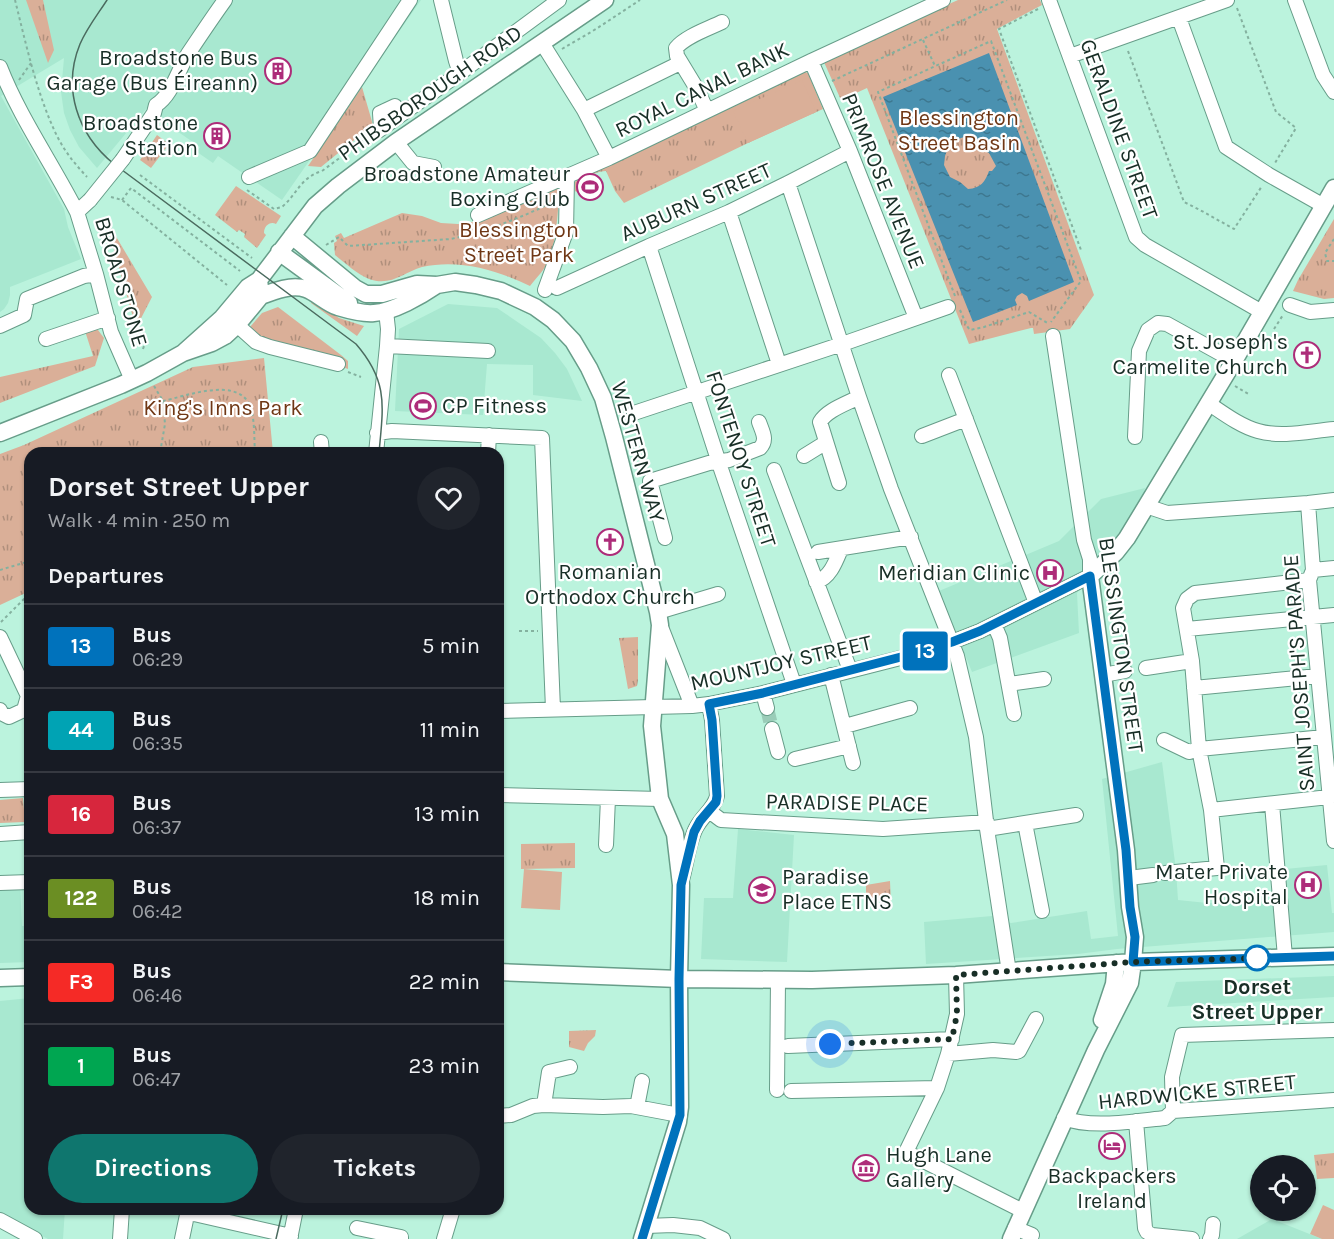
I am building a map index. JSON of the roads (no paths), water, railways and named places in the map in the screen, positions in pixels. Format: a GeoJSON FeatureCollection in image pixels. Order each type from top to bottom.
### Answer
{"type":"FeatureCollection","features":[{"type":"Feature","properties":{"kind":"main road","name":"PHIBSBOROUGH ROAD"},"geometry":{"type":"LineString","coordinates":[[260,288],[279,252],[322,198],[396,142],[605,0]]}},
{"type":"Feature","properties":{"kind":"main road"},"geometry":{"type":"LineString","coordinates":[[1090,576],[1122,545],[1234,361],[1334,188]]}},
{"type":"Feature","properties":{"kind":"main road","name":"WESTERN WAY"},"geometry":{"type":"LineString","coordinates":[[292,236],[355,288],[366,294],[382,294],[417,284],[436,285],[455,282],[501,291],[534,307],[553,320],[573,341],[590,368],[603,398],[659,618],[652,726],[660,799],[675,834],[681,885],[680,1115],[644,1233]]}},
{"type":"Feature","properties":{"kind":"main road"},"geometry":{"type":"LineString","coordinates":[[279,252],[362,312]]}},
{"type":"Feature","properties":{"kind":"main road","name":"WESTERN WAY"},"geometry":{"type":"LineString","coordinates":[[260,288],[274,291],[296,287],[305,288],[337,306],[374,313],[386,311],[422,295],[436,285]]}},
{"type":"Feature","properties":{"kind":"main road"},"geometry":{"type":"LineString","coordinates":[[0,433],[139,376],[183,353],[225,336],[237,326],[260,288],[248,286],[222,318],[183,353]]}},
{"type":"Feature","properties":{"kind":"main road","name":"BLESSINGTON STREET"},"geometry":{"type":"LineString","coordinates":[[1090,576],[1135,937],[1130,983],[1095,1050]]}},
{"type":"Feature","properties":{"kind":"main road"},"geometry":{"type":"LineString","coordinates":[[504,972],[679,979],[812,980],[956,975],[1133,962],[1334,956]]}},
{"type":"Feature","properties":{"kind":"main road"},"geometry":{"type":"LineString","coordinates":[[1013,1234],[1095,1050],[1114,984],[1116,963]]}},
{"type":"Feature","properties":{"kind":"main road"},"geometry":{"type":"LineString","coordinates":[[0,978],[24,977]]}},
{"type":"Feature","properties":{"kind":"street","name":"BROADSTONE"},"geometry":{"type":"LineString","coordinates":[[139,376],[111,332],[108,318],[90,275],[77,212],[90,200],[123,159],[154,114],[156,105],[162,101],[186,56],[225,0]]}},
{"type":"Feature","properties":{"kind":"street"},"geometry":{"type":"LineString","coordinates":[[246,182],[310,151],[410,0]]}},
{"type":"Feature","properties":{"kind":"street"},"geometry":{"type":"LineString","coordinates":[[441,0],[460,72]]}},
{"type":"Feature","properties":{"kind":"street"},"geometry":{"type":"LineString","coordinates":[[395,106],[380,113],[379,129],[559,0]]}},
{"type":"Feature","properties":{"kind":"street","name":"ROYAL CANAL BANK"},"geometry":{"type":"LineString","coordinates":[[478,214],[568,182],[609,158],[943,0]]}},
{"type":"Feature","properties":{"kind":"street"},"geometry":{"type":"LineString","coordinates":[[1070,56],[1227,0]]}},
{"type":"Feature","properties":{"kind":"street"},"geometry":{"type":"LineString","coordinates":[[1294,0],[1323,75],[1334,92]]}},
{"type":"Feature","properties":{"kind":"street","name":"GERALDINE STREET"},"geometry":{"type":"LineString","coordinates":[[1050,2],[1136,237],[1145,245],[1262,312]]}},
{"type":"Feature","properties":{"kind":"street"},"geometry":{"type":"LineString","coordinates":[[1179,18],[1226,147],[1269,175],[1324,206]]}},
{"type":"Feature","properties":{"kind":"street"},"geometry":{"type":"LineString","coordinates":[[706,111],[697,89],[677,56],[676,48],[722,22]]}},
{"type":"Feature","properties":{"kind":"street"},"geometry":{"type":"LineString","coordinates":[[542,44],[584,110],[609,158]]}},
{"type":"Feature","properties":{"kind":"street"},"geometry":{"type":"LineString","coordinates":[[584,110],[680,61]]}},
{"type":"Feature","properties":{"kind":"street","name":"PRIMROSE AVENUE"},"geometry":{"type":"LineString","coordinates":[[811,61],[850,151],[916,318]]}},
{"type":"Feature","properties":{"kind":"street"},"geometry":{"type":"LineString","coordinates":[[0,67],[31,132],[77,212]]}},
{"type":"Feature","properties":{"kind":"street"},"geometry":{"type":"LineString","coordinates":[[396,142],[413,163],[434,167]]}},
{"type":"Feature","properties":{"kind":"street","name":"AUBURN STREET"},"geometry":{"type":"LineString","coordinates":[[568,182],[566,232],[551,289],[729,212],[850,151]]}},
{"type":"Feature","properties":{"kind":"street"},"geometry":{"type":"LineString","coordinates":[[788,183],[891,489],[952,642],[962,675],[976,737],[1009,972]]}},
{"type":"Feature","properties":{"kind":"street"},"geometry":{"type":"LineString","coordinates":[[729,212],[779,364]]}},
{"type":"Feature","properties":{"kind":"street","name":"FONTENOY STREET"},"geometry":{"type":"LineString","coordinates":[[649,246],[795,684]]}},
{"type":"Feature","properties":{"kind":"street"},"geometry":{"type":"LineString","coordinates":[[0,326],[24,315],[27,299],[90,275]]}},
{"type":"Feature","properties":{"kind":"street"},"geometry":{"type":"LineString","coordinates":[[1290,305],[1310,312],[1334,310]]}},
{"type":"Feature","properties":{"kind":"street"},"geometry":{"type":"LineString","coordinates":[[634,413],[948,307]]}},
{"type":"Feature","properties":{"kind":"street"},"geometry":{"type":"LineString","coordinates":[[377,447],[387,346],[386,311]]}},
{"type":"Feature","properties":{"kind":"street"},"geometry":{"type":"LineString","coordinates":[[46,339],[108,318]]}},
{"type":"Feature","properties":{"kind":"street"},"geometry":{"type":"LineString","coordinates":[[1136,437],[1139,351],[1148,330],[1158,323],[1167,324],[1234,361]]}},
{"type":"Feature","properties":{"kind":"street"},"geometry":{"type":"LineString","coordinates":[[237,326],[256,342],[338,364]]}},
{"type":"Feature","properties":{"kind":"street","name":"BLESSINGTON STREET"},"geometry":{"type":"LineString","coordinates":[[1053,336],[1084,540],[1090,559],[1090,576]]}},
{"type":"Feature","properties":{"kind":"street"},"geometry":{"type":"LineString","coordinates":[[387,346],[488,351]]}},
{"type":"Feature","properties":{"kind":"street"},"geometry":{"type":"LineString","coordinates":[[949,375],[1035,603]]}},
{"type":"Feature","properties":{"kind":"street"},"geometry":{"type":"LineString","coordinates":[[839,483],[820,422],[822,418],[859,397]]}},
{"type":"Feature","properties":{"kind":"street"},"geometry":{"type":"LineString","coordinates":[[1208,403],[1259,432],[1281,434],[1334,429]]}},
{"type":"Feature","properties":{"kind":"street"},"geometry":{"type":"LineString","coordinates":[[922,436],[966,419]]}},
{"type":"Feature","properties":{"kind":"street"},"geometry":{"type":"LineString","coordinates":[[665,538],[650,481],[729,460],[760,448],[765,440],[759,422]]}},
{"type":"Feature","properties":{"kind":"street"},"geometry":{"type":"LineString","coordinates":[[378,433],[392,431],[542,438],[553,709]]}},
{"type":"Feature","properties":{"kind":"street"},"geometry":{"type":"LineString","coordinates":[[488,447],[489,435]]}},
{"type":"Feature","properties":{"kind":"street"},"geometry":{"type":"LineString","coordinates":[[804,456],[825,443]]}},
{"type":"Feature","properties":{"kind":"street"},"geometry":{"type":"LineString","coordinates":[[774,470],[850,670]]}},
{"type":"Feature","properties":{"kind":"street"},"geometry":{"type":"LineString","coordinates":[[1146,506],[1167,513],[1334,500]]}},
{"type":"Feature","properties":{"kind":"street","name":"SAINT JOSEPH'S PARADE"},"geometry":{"type":"LineString","coordinates":[[1308,503],[1312,618],[1318,676],[1327,700],[1323,737],[1334,841]]}},
{"type":"Feature","properties":{"kind":"street"},"geometry":{"type":"LineString","coordinates":[[818,552],[911,537]]}},
{"type":"Feature","properties":{"kind":"street"},"geometry":{"type":"LineString","coordinates":[[816,582],[822,580],[834,566],[841,549]]}},
{"type":"Feature","properties":{"kind":"street"},"geometry":{"type":"LineString","coordinates":[[1129,878],[1216,868],[1210,810],[1199,749],[1192,661],[1183,608],[1187,599],[1195,593],[1311,575],[1334,568]]}},
{"type":"Feature","properties":{"kind":"street","name":"MOUNTJOY STREET"},"geometry":{"type":"LineString","coordinates":[[504,711],[692,706],[763,693],[952,642],[994,624],[1090,576]]}},
{"type":"Feature","properties":{"kind":"street"},"geometry":{"type":"LineString","coordinates":[[659,618],[717,594]]}},
{"type":"Feature","properties":{"kind":"street"},"geometry":{"type":"LineString","coordinates":[[1187,629],[1334,615]]}},
{"type":"Feature","properties":{"kind":"street","name":"WESTERN WAY"},"geometry":{"type":"LineString","coordinates":[[659,618],[692,706]]}},
{"type":"Feature","properties":{"kind":"street"},"geometry":{"type":"LineString","coordinates":[[994,624],[1000,638],[1014,714]]}},
{"type":"Feature","properties":{"kind":"street"},"geometry":{"type":"LineString","coordinates":[[1,640],[24,688]]}},
{"type":"Feature","properties":{"kind":"street"},"geometry":{"type":"LineString","coordinates":[[1146,668],[1192,661]]}},
{"type":"Feature","properties":{"kind":"street"},"geometry":{"type":"LineString","coordinates":[[1103,675],[1125,671]]}},
{"type":"Feature","properties":{"kind":"street"},"geometry":{"type":"LineString","coordinates":[[831,675],[853,764]]}},
{"type":"Feature","properties":{"kind":"street"},"geometry":{"type":"LineString","coordinates":[[1194,688],[1318,676]]}},
{"type":"Feature","properties":{"kind":"street"},"geometry":{"type":"LineString","coordinates":[[1009,684],[1044,679]]}},
{"type":"Feature","properties":{"kind":"street"},"geometry":{"type":"LineString","coordinates":[[763,693],[767,708]]}},
{"type":"Feature","properties":{"kind":"street"},"geometry":{"type":"LineString","coordinates":[[681,885],[694,832],[716,802],[717,796],[709,704]]}},
{"type":"Feature","properties":{"kind":"street"},"geometry":{"type":"LineString","coordinates":[[845,726],[910,708]]}},
{"type":"Feature","properties":{"kind":"street"},"geometry":{"type":"LineString","coordinates":[[0,710],[9,717],[24,710]]}},
{"type":"Feature","properties":{"kind":"street"},"geometry":{"type":"LineString","coordinates":[[772,729],[778,752]]}},
{"type":"Feature","properties":{"kind":"street"},"geometry":{"type":"LineString","coordinates":[[1164,740],[1189,752],[1199,749],[1323,737]]}},
{"type":"Feature","properties":{"kind":"street"},"geometry":{"type":"LineString","coordinates":[[795,759],[849,746]]}},
{"type":"Feature","properties":{"kind":"street"},"geometry":{"type":"LineString","coordinates":[[0,790],[24,789]]}},
{"type":"Feature","properties":{"kind":"street"},"geometry":{"type":"LineString","coordinates":[[504,795],[660,799]]}},
{"type":"Feature","properties":{"kind":"street"},"geometry":{"type":"LineString","coordinates":[[1210,810],[1329,797]]}},
{"type":"Feature","properties":{"kind":"street"},"geometry":{"type":"LineString","coordinates":[[606,845],[608,798]]}},
{"type":"Feature","properties":{"kind":"street"},"geometry":{"type":"LineString","coordinates":[[1272,804],[1285,957]]}},
{"type":"Feature","properties":{"kind":"street","name":"PARADISE PLACE"},"geometry":{"type":"LineString","coordinates":[[709,812],[721,820],[883,829],[987,826],[1076,815]]}},
{"type":"Feature","properties":{"kind":"street"},"geometry":{"type":"LineString","coordinates":[[1025,823],[1042,911]]}},
{"type":"Feature","properties":{"kind":"street"},"geometry":{"type":"LineString","coordinates":[[0,834],[24,832]]}},
{"type":"Feature","properties":{"kind":"street"},"geometry":{"type":"LineString","coordinates":[[0,883],[24,882]]}},
{"type":"Feature","properties":{"kind":"street"},"geometry":{"type":"LineString","coordinates":[[956,975],[957,1014],[948,1054],[938,1088],[906,1152],[1023,1211]]}},
{"type":"Feature","properties":{"kind":"street"},"geometry":{"type":"LineString","coordinates":[[778,980],[784,1091],[938,1088]]}},
{"type":"Feature","properties":{"kind":"street"},"geometry":{"type":"LineString","coordinates":[[948,1054],[993,1050],[1019,1051],[1036,1019]]}},
{"type":"Feature","properties":{"kind":"street"},"geometry":{"type":"LineString","coordinates":[[1173,1111],[1172,1077],[1182,1035],[1334,1030]]}},
{"type":"Feature","properties":{"kind":"street"},"geometry":{"type":"LineString","coordinates":[[788,1046],[952,1039]]}},
{"type":"Feature","properties":{"kind":"street"},"geometry":{"type":"LineString","coordinates":[[552,1108],[549,1072],[570,1067]]}},
{"type":"Feature","properties":{"kind":"street"},"geometry":{"type":"LineString","coordinates":[[637,1107],[642,1081]]}},
{"type":"Feature","properties":{"kind":"street","name":"HARDWICKE STREET"},"geometry":{"type":"LineString","coordinates":[[1064,1118],[1074,1122],[1100,1124],[1165,1118],[1173,1111],[1334,1100]]}},
{"type":"Feature","properties":{"kind":"street"},"geometry":{"type":"LineString","coordinates":[[504,1116],[533,1106],[582,1111],[637,1107],[680,1115]]}},
{"type":"Feature","properties":{"kind":"street"},"geometry":{"type":"LineString","coordinates":[[1136,1121],[1144,1228],[1152,1235],[1192,1239]]}},
{"type":"Feature","properties":{"kind":"street"},"geometry":{"type":"LineString","coordinates":[[120,1239],[122,1215]]}},
{"type":"Feature","properties":{"kind":"street"},"geometry":{"type":"LineString","coordinates":[[182,1239],[187,1215]]}},
{"type":"Feature","properties":{"kind":"street"},"geometry":{"type":"LineString","coordinates":[[198,1215],[290,1238],[295,1215]]}},
{"type":"Feature","properties":{"kind":"street"},"geometry":{"type":"LineString","coordinates":[[444,1239],[451,1215]]}},
{"type":"Feature","properties":{"kind":"street"},"geometry":{"type":"LineString","coordinates":[[0,1220],[35,1239]]}},
{"type":"Feature","properties":{"kind":"street"},"geometry":{"type":"LineString","coordinates":[[644,1233],[673,1224],[700,1228],[723,1239]]}},
{"type":"Feature","properties":{"kind":"street"},"geometry":{"type":"LineString","coordinates":[[1210,1239],[1213,1224]]}},
{"type":"Feature","properties":{"kind":"street"},"geometry":{"type":"LineString","coordinates":[[357,1228],[401,1237],[401,1239]]}},
{"type":"Feature","properties":{"kind":"street"},"geometry":{"type":"LineString","coordinates":[[1013,1234],[1032,1235]]}},
{"type":"Feature","properties":{"kind":"water","name":"Blessington Street Basin"},"geometry":{"type":"Polygon","coordinates":[[[989,53],[1074,282],[1029,301],[1022,293],[1015,300],[1017,305],[973,322],[883,97],[989,53]],[[964,137],[950,142],[944,165],[950,177],[968,189],[982,184],[989,171],[996,166],[989,153],[985,151],[986,144],[977,141],[967,144],[964,137]]]}},
{"type":"Feature","properties":{"kind":"tunnel"},"geometry":{"type":"LineString","coordinates":[[767,708],[772,729]]}},
{"type":"Feature","properties":{"kind":"tram line"},"geometry":{"type":"LineString","coordinates":[[107,0],[80,44],[73,77],[76,109],[91,139],[114,164],[356,344],[367,358],[379,383],[382,408],[380,447]]}},
{"type":"Feature","properties":{"kind":"tram line"},"geometry":{"type":"LineString","coordinates":[[276,1239],[282,1215]]}},
{"type":"Feature","properties":{"kind":"place","name":"Broadstone Bus Garage (Bus Éireann)"},"geometry":{"type":"Point","coordinates":[278,71]}},
{"type":"Feature","properties":{"kind":"place","name":"Broadstone Station"},"geometry":{"type":"Point","coordinates":[217,136]}},
{"type":"Feature","properties":{"kind":"place","name":"Broadstone Amateur Boxing Club"},"geometry":{"type":"Point","coordinates":[590,187]}},
{"type":"Feature","properties":{"kind":"place","name":"St. Joseph's Carmelite Church"},"geometry":{"type":"Point","coordinates":[1307,355]}},
{"type":"Feature","properties":{"kind":"place","name":"CP Fitness"},"geometry":{"type":"Point","coordinates":[423,406]}},
{"type":"Feature","properties":{"kind":"place","name":"Romanian Orthodox Church"},"geometry":{"type":"Point","coordinates":[610,542]}},
{"type":"Feature","properties":{"kind":"place","name":"Meridian Clinic"},"geometry":{"type":"Point","coordinates":[1050,573]}},
{"type":"Feature","properties":{"kind":"place","name":"Mater Private Hospital"},"geometry":{"type":"Point","coordinates":[1308,885]}},
{"type":"Feature","properties":{"kind":"place","name":"Paradise Place ETNS"},"geometry":{"type":"Point","coordinates":[762,890]}},
{"type":"Feature","properties":{"kind":"place","name":"Dorset Street Upper"},"geometry":{"type":"Point","coordinates":[1257,958]}},
{"type":"Feature","properties":{"kind":"place","name":"Backpackers Ireland"},"geometry":{"type":"Point","coordinates":[1112,1146]}},
{"type":"Feature","properties":{"kind":"place","name":"Hugh Lane Gallery"},"geometry":{"type":"Point","coordinates":[866,1168]}},
{"type":"Feature","properties":{"kind":"park label","name":"Blessington Street Park"},"geometry":{"type":"Point","coordinates":[519,242]}},
{"type":"Feature","properties":{"kind":"park label","name":"King's Inns Park"},"geometry":{"type":"Point","coordinates":[223,408]}}]}
